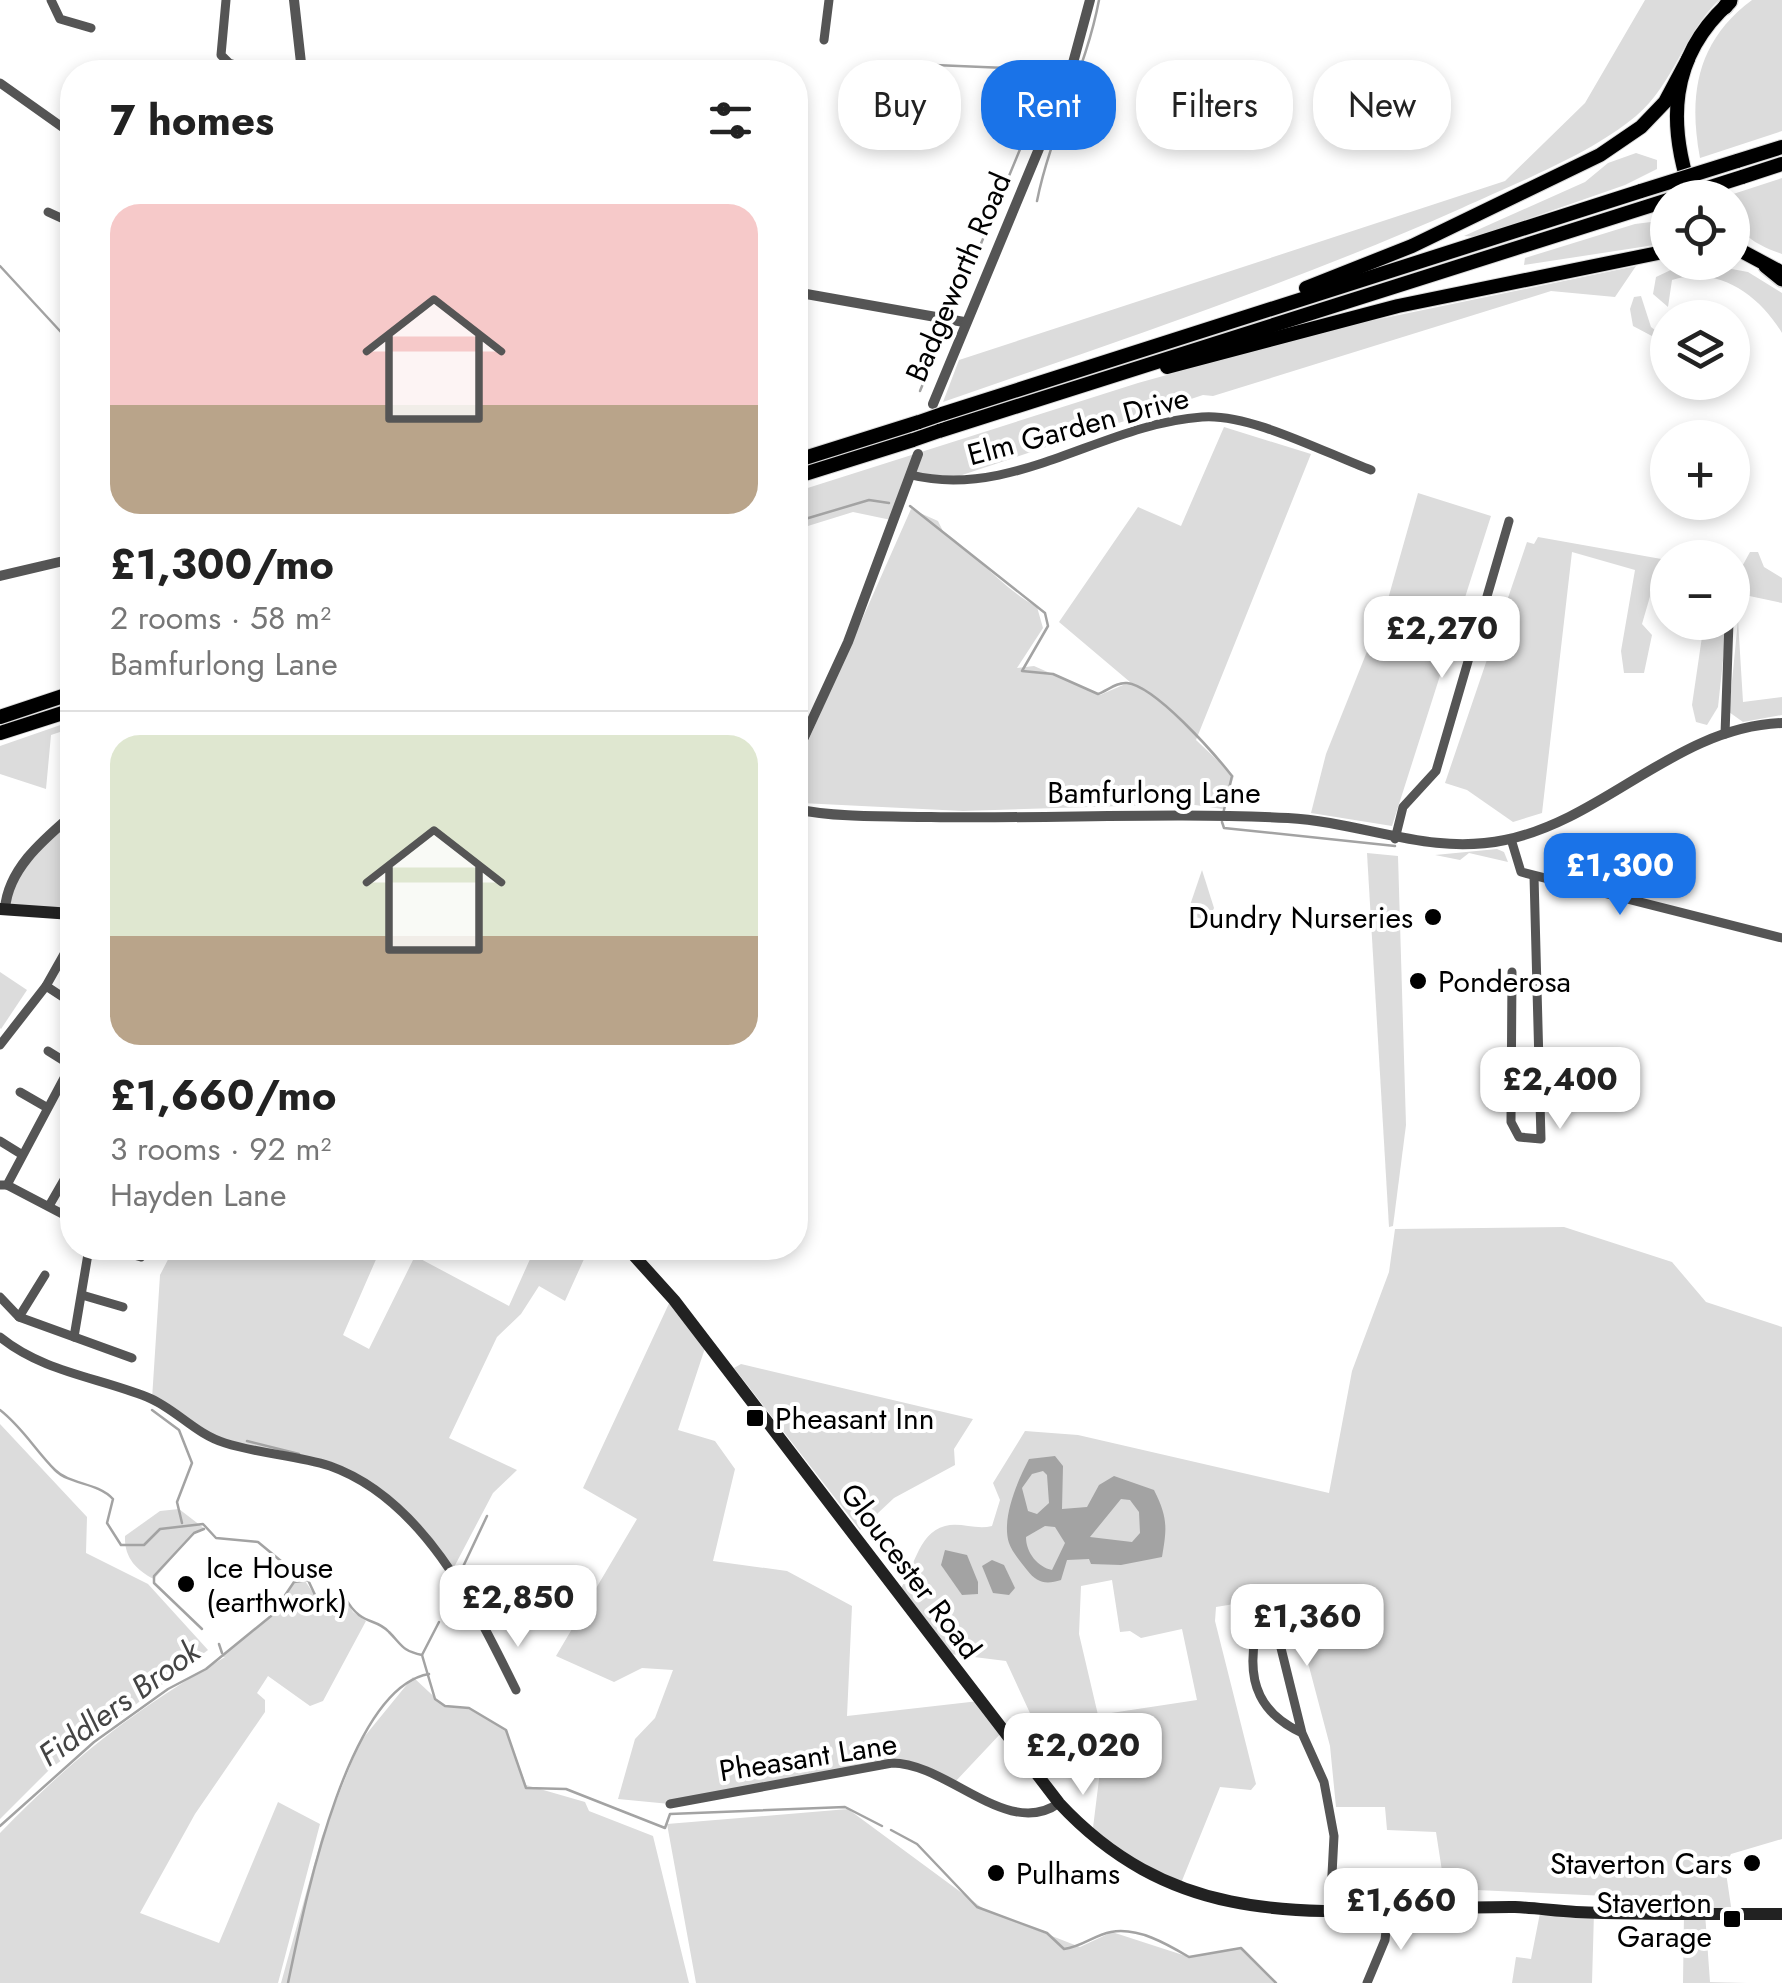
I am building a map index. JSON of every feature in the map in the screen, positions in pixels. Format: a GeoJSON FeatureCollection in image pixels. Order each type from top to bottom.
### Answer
{"type":"FeatureCollection","features":[{"type":"Feature","properties":{"kind":"highway"},"geometry":{"type":"LineString","coordinates":[[1190,334],[1412,246],[1600,154],[1641,127],[1665,102],[1688,59],[1729,2]]}},
{"type":"Feature","properties":{"kind":"highway"},"geometry":{"type":"LineString","coordinates":[[1688,59],[1674,127],[1689,180]]}},
{"type":"Feature","properties":{"kind":"highway"},"geometry":{"type":"LineString","coordinates":[[808,457],[918,422],[937,409],[1190,334],[1782,146]]}},
{"type":"Feature","properties":{"kind":"highway"},"geometry":{"type":"LineString","coordinates":[[1733,180],[1782,164]]}},
{"type":"Feature","properties":{"kind":"highway"},"geometry":{"type":"LineString","coordinates":[[808,475],[916,447],[939,431],[1650,206]]}},
{"type":"Feature","properties":{"kind":"highway"},"geometry":{"type":"LineString","coordinates":[[1035,400],[1398,306],[1650,255]]}},
{"type":"Feature","properties":{"kind":"highway"},"geometry":{"type":"LineString","coordinates":[[1769,266],[1782,280]]}},
{"type":"Feature","properties":{"kind":"highway"},"geometry":{"type":"LineString","coordinates":[[0,717],[60,698]]}},
{"type":"Feature","properties":{"kind":"highway"},"geometry":{"type":"LineString","coordinates":[[0,733],[60,714]]}},
{"type":"Feature","properties":{"kind":"main road"},"geometry":{"type":"LineString","coordinates":[[3,909],[60,913]]}},
{"type":"Feature","properties":{"kind":"main road","name":"Gloucester Road"},"geometry":{"type":"LineString","coordinates":[[638,1260],[674,1300],[1059,1803],[1110,1850],[1179,1888],[1244,1907],[1330,1913],[1516,1908],[1782,1914]]}},
{"type":"Feature","properties":{"kind":"street"},"geometry":{"type":"LineString","coordinates":[[51,0],[60,19],[91,28]]}},
{"type":"Feature","properties":{"kind":"street"},"geometry":{"type":"LineString","coordinates":[[226,0],[219,41],[226,60]]}},
{"type":"Feature","properties":{"kind":"street"},"geometry":{"type":"LineString","coordinates":[[294,0],[301,60]]}},
{"type":"Feature","properties":{"kind":"street"},"geometry":{"type":"LineString","coordinates":[[824,40],[829,0]]}},
{"type":"Feature","properties":{"kind":"street","name":"Badgeworth Road"},"geometry":{"type":"LineString","coordinates":[[937,409],[964,322],[1070,74],[1090,0]]}},
{"type":"Feature","properties":{"kind":"street"},"geometry":{"type":"LineString","coordinates":[[0,83],[60,126]]}},
{"type":"Feature","properties":{"kind":"street"},"geometry":{"type":"LineString","coordinates":[[48,212],[60,218]]}},
{"type":"Feature","properties":{"kind":"street"},"geometry":{"type":"LineString","coordinates":[[808,294],[964,322]]}},
{"type":"Feature","properties":{"kind":"street","name":"Elm Garden Drive"},"geometry":{"type":"LineString","coordinates":[[911,475],[952,483],[990,478],[1151,428],[1205,416],[1246,424],[1371,470]]}},
{"type":"Feature","properties":{"kind":"street"},"geometry":{"type":"LineString","coordinates":[[808,729],[848,642],[911,475],[916,447]]}},
{"type":"Feature","properties":{"kind":"street"},"geometry":{"type":"LineString","coordinates":[[1395,838],[1402,807],[1436,771],[1509,521]]}},
{"type":"Feature","properties":{"kind":"street"},"geometry":{"type":"LineString","coordinates":[[0,576],[60,563]]}},
{"type":"Feature","properties":{"kind":"street"},"geometry":{"type":"LineString","coordinates":[[1725,734],[1728,640]]}},
{"type":"Feature","properties":{"kind":"street","name":"Bamfurlong Lane"},"geometry":{"type":"LineString","coordinates":[[808,810],[946,817],[1291,818],[1432,845],[1479,845],[1556,825],[1674,755],[1725,734],[1782,723]]}},
{"type":"Feature","properties":{"kind":"street"},"geometry":{"type":"LineString","coordinates":[[3,909],[6,889],[14,876],[60,828]]}},
{"type":"Feature","properties":{"kind":"street"},"geometry":{"type":"LineString","coordinates":[[1511,839],[1518,869],[1534,876],[1782,938]]}},
{"type":"Feature","properties":{"kind":"street"},"geometry":{"type":"LineString","coordinates":[[1512,972],[1511,1122],[1519,1138],[1541,1139],[1534,876]]}},
{"type":"Feature","properties":{"kind":"street"},"geometry":{"type":"LineString","coordinates":[[0,1045],[46,986],[60,961]]}},
{"type":"Feature","properties":{"kind":"street"},"geometry":{"type":"LineString","coordinates":[[46,986],[60,995]]}},
{"type":"Feature","properties":{"kind":"street"},"geometry":{"type":"LineString","coordinates":[[48,1051],[60,1058]]}},
{"type":"Feature","properties":{"kind":"street"},"geometry":{"type":"LineString","coordinates":[[60,1084],[3,1185],[60,1212]]}},
{"type":"Feature","properties":{"kind":"street"},"geometry":{"type":"LineString","coordinates":[[20,1092],[46,1107]]}},
{"type":"Feature","properties":{"kind":"street"},"geometry":{"type":"LineString","coordinates":[[0,1141],[21,1154]]}},
{"type":"Feature","properties":{"kind":"street"},"geometry":{"type":"LineString","coordinates":[[49,1206],[60,1187]]}},
{"type":"Feature","properties":{"kind":"street"},"geometry":{"type":"LineString","coordinates":[[74,1337],[87,1260]]}},
{"type":"Feature","properties":{"kind":"street"},"geometry":{"type":"LineString","coordinates":[[19,1317],[44,1275]]}},
{"type":"Feature","properties":{"kind":"street"},"geometry":{"type":"LineString","coordinates":[[82,1295],[123,1307]]}},
{"type":"Feature","properties":{"kind":"street"},"geometry":{"type":"LineString","coordinates":[[0,1297],[29,1324],[132,1358]]}},
{"type":"Feature","properties":{"kind":"street"},"geometry":{"type":"LineString","coordinates":[[0,1337],[50,1367],[152,1399],[225,1443],[327,1466],[363,1483],[418,1531],[452,1571],[516,1690]]}},
{"type":"Feature","properties":{"kind":"street"},"geometry":{"type":"LineString","coordinates":[[1302,1733],[1267,1712],[1259,1696],[1254,1638],[1278,1636],[1302,1733],[1324,1782],[1334,1836],[1330,1913]]}},
{"type":"Feature","properties":{"kind":"street","name":"Pheasant Lane"},"geometry":{"type":"LineString","coordinates":[[670,1804],[892,1763],[938,1772],[980,1798],[1012,1811],[1044,1812],[1059,1803]]}},
{"type":"Feature","properties":{"kind":"street"},"geometry":{"type":"LineString","coordinates":[[1367,1983],[1386,1940],[1388,1912]]}},
{"type":"Feature","properties":{"kind":"shaded area"},"geometry":{"type":"Polygon","coordinates":[[[1645,0],[1719,0],[1649,103],[1597,143],[1506,188],[1334,261],[943,402],[959,360],[1505,181],[1585,103],[1645,0]]]}},
{"type":"Feature","properties":{"kind":"shaded area"},"geometry":{"type":"Polygon","coordinates":[[[1752,0],[1782,0],[1782,131],[1700,158],[1695,112],[1701,70],[1719,33],[1752,0]]]}},
{"type":"Feature","properties":{"kind":"shaded area"},"geometry":{"type":"Polygon","coordinates":[[[1636,153],[1657,160],[1657,169],[1625,185],[1476,237],[1464,236],[1585,182],[1608,163],[1636,153]]]}},
{"type":"Feature","properties":{"kind":"shaded area"},"geometry":{"type":"Polygon","coordinates":[[[1782,178],[1782,254],[1750,237],[1750,188],[1782,178]]]}},
{"type":"Feature","properties":{"kind":"shaded area"},"geometry":{"type":"Polygon","coordinates":[[[1650,222],[1650,246],[1524,265],[1525,258],[1650,222]]]}},
{"type":"Feature","properties":{"kind":"shaded area"},"geometry":{"type":"Polygon","coordinates":[[[1636,266],[1615,297],[1551,291],[1213,396],[1203,395],[941,482],[911,475],[896,521],[853,512],[808,526],[808,488],[1138,383],[1336,328],[1636,266]]]}},
{"type":"Feature","properties":{"kind":"shaded area"},"geometry":{"type":"Polygon","coordinates":[[[1750,273],[1782,293],[1782,333],[1762,307],[1721,280],[1750,280],[1750,273]]]}},
{"type":"Feature","properties":{"kind":"shaded area"},"geometry":{"type":"Polygon","coordinates":[[[1655,280],[1672,280],[1669,300],[1660,300],[1653,294],[1655,280]]]}},
{"type":"Feature","properties":{"kind":"shaded area"},"geometry":{"type":"Polygon","coordinates":[[[1641,296],[1650,335],[1633,326],[1630,309],[1634,297],[1641,296]]]}},
{"type":"Feature","properties":{"kind":"shaded area"},"geometry":{"type":"Polygon","coordinates":[[[1224,427],[1311,454],[1196,740],[1234,776],[1223,809],[1188,804],[963,811],[808,803],[808,741],[911,509],[938,521],[943,531],[1037,607],[1043,628],[1017,668],[1034,666],[1100,695],[1130,682],[1059,622],[1138,507],[1181,526],[1224,427]]]}},
{"type":"Feature","properties":{"kind":"shaded area"},"geometry":{"type":"Polygon","coordinates":[[[1418,493],[1491,516],[1392,826],[1311,813],[1326,754],[1388,599],[1418,493]]]}},
{"type":"Feature","properties":{"kind":"shaded area"},"geometry":{"type":"Polygon","coordinates":[[[1538,537],[1650,557],[1650,596],[1642,624],[1651,640],[1644,673],[1624,673],[1621,651],[1635,570],[1572,552],[1542,813],[1513,822],[1467,790],[1445,783],[1527,542],[1534,544],[1538,537]]]}},
{"type":"Feature","properties":{"kind":"shaded area"},"geometry":{"type":"Polygon","coordinates":[[[1750,552],[1758,552],[1764,567],[1782,578],[1782,603],[1750,596],[1750,552]]]}},
{"type":"Feature","properties":{"kind":"shaded area"},"geometry":{"type":"Polygon","coordinates":[[[1702,640],[1725,640],[1718,707],[1707,725],[1696,722],[1692,705],[1702,640]]]}},
{"type":"Feature","properties":{"kind":"shaded area"},"geometry":{"type":"Polygon","coordinates":[[[1736,640],[1739,640],[1743,702],[1782,697],[1782,715],[1743,722],[1729,712],[1736,640]]]}},
{"type":"Feature","properties":{"kind":"shaded area"},"geometry":{"type":"Polygon","coordinates":[[[60,725],[60,732],[51,735],[46,789],[0,774],[0,746],[60,725]]]}},
{"type":"Feature","properties":{"kind":"shaded area"},"geometry":{"type":"Polygon","coordinates":[[[60,827],[60,913],[5,909],[13,875],[60,827]]]}},
{"type":"Feature","properties":{"kind":"shaded area"},"geometry":{"type":"Polygon","coordinates":[[[1497,849],[1504,852],[1508,862],[1469,853],[1460,860],[1435,855],[1497,849]]]}},
{"type":"Feature","properties":{"kind":"shaded area"},"geometry":{"type":"Polygon","coordinates":[[[1367,853],[1398,856],[1406,1125],[1393,1226],[1389,1227],[1367,853]]]}},
{"type":"Feature","properties":{"kind":"shaded area"},"geometry":{"type":"Polygon","coordinates":[[[1202,870],[1214,908],[1208,921],[1187,914],[1202,870]]]}},
{"type":"Feature","properties":{"kind":"shaded area"},"geometry":{"type":"Polygon","coordinates":[[[0,972],[27,990],[1,1029],[0,1028],[0,972]]]}},
{"type":"Feature","properties":{"kind":"shaded area"},"geometry":{"type":"Polygon","coordinates":[[[1564,1227],[1672,1262],[1706,1302],[1782,1327],[1782,1839],[1731,1854],[1725,1866],[1732,1913],[1705,1913],[1710,1982],[1747,1983],[1683,1983],[1684,1913],[1637,1913],[1629,1897],[1476,1890],[1477,1898],[1446,1897],[1436,1832],[1387,1830],[1385,1807],[1336,1807],[1330,1746],[1293,1606],[1285,1607],[1282,1596],[1216,1607],[1215,1621],[1256,1784],[1251,1790],[1220,1787],[1179,1888],[1092,1836],[1100,1771],[1098,1715],[1035,1724],[1006,1661],[942,1653],[897,1594],[922,1545],[935,1530],[951,1525],[992,1526],[1000,1500],[993,1483],[1025,1431],[1078,1435],[1329,1493],[1352,1371],[1389,1272],[1395,1229],[1564,1227]],[[1112,1580],[1081,1586],[1079,1634],[1098,1715],[1197,1700],[1182,1629],[1141,1638],[1130,1631],[1120,1632],[1112,1580]]]}},
{"type":"Feature","properties":{"kind":"shaded area"},"geometry":{"type":"Polygon","coordinates":[[[168,1260],[376,1260],[343,1335],[369,1349],[413,1260],[423,1260],[509,1306],[530,1260],[584,1260],[565,1301],[539,1286],[521,1314],[497,1337],[449,1438],[517,1470],[493,1493],[452,1571],[418,1531],[372,1490],[340,1471],[225,1443],[152,1399],[160,1275],[168,1260]]]}},
{"type":"Feature","properties":{"kind":"shaded area"},"geometry":{"type":"Polygon","coordinates":[[[672,1297],[707,1342],[678,1430],[715,1441],[735,1469],[713,1561],[787,1571],[852,1606],[847,1716],[979,1701],[1003,1731],[955,1782],[910,1764],[670,1804],[618,1799],[635,1739],[655,1718],[673,1670],[642,1668],[614,1682],[556,1656],[637,1519],[583,1488],[672,1297]]]}},
{"type":"Feature","properties":{"kind":"shaded area"},"geometry":{"type":"Polygon","coordinates":[[[741,1364],[973,1419],[954,1449],[955,1465],[894,1498],[860,1530],[734,1368],[741,1364]]]}},
{"type":"Feature","properties":{"kind":"shaded area"},"geometry":{"type":"Polygon","coordinates":[[[0,1424],[87,1517],[86,1553],[148,1584],[208,1650],[50,1769],[0,1819],[0,1424]]]}},
{"type":"Feature","properties":{"kind":"shaded area"},"geometry":{"type":"Polygon","coordinates":[[[1055,1456],[1063,1466],[1062,1509],[1087,1507],[1099,1485],[1114,1476],[1154,1490],[1165,1523],[1162,1557],[1121,1565],[1091,1564],[1089,1559],[1067,1560],[1061,1580],[1046,1582],[1034,1578],[1012,1550],[1007,1533],[1012,1500],[1029,1459],[1055,1456]],[[1043,1471],[1032,1474],[1022,1488],[1028,1511],[1037,1514],[1049,1503],[1047,1475],[1043,1471]],[[1121,1499],[1090,1537],[1132,1542],[1140,1533],[1139,1512],[1130,1500],[1121,1499]],[[1045,1526],[1026,1537],[1034,1558],[1052,1570],[1065,1543],[1055,1527],[1045,1526]]]}},
{"type":"Feature","properties":{"kind":"shaded area"},"geometry":{"type":"Polygon","coordinates":[[[179,1509],[205,1529],[194,1533],[154,1579],[132,1562],[125,1536],[160,1511],[179,1509]]]}},
{"type":"Feature","properties":{"kind":"shaded area"},"geometry":{"type":"Polygon","coordinates":[[[945,1550],[967,1555],[978,1582],[978,1594],[962,1595],[941,1565],[945,1550]]]}},
{"type":"Feature","properties":{"kind":"shaded area"},"geometry":{"type":"Polygon","coordinates":[[[992,1560],[1004,1565],[1015,1588],[1009,1595],[993,1593],[982,1566],[992,1560]]]}},
{"type":"Feature","properties":{"kind":"shaded area"},"geometry":{"type":"Polygon","coordinates":[[[303,1578],[316,1597],[344,1596],[353,1612],[366,1621],[323,1701],[310,1706],[268,1676],[257,1693],[265,1700],[265,1712],[195,1814],[140,1913],[219,1943],[278,1802],[320,1824],[278,1983],[0,1983],[0,1833],[106,1736],[225,1657],[219,1657],[271,1616],[294,1582],[303,1578]]]}},
{"type":"Feature","properties":{"kind":"shaded area"},"geometry":{"type":"Polygon","coordinates":[[[413,1677],[444,1706],[469,1708],[506,1730],[526,1785],[585,1802],[589,1811],[653,1836],[689,1983],[281,1983],[322,1836],[360,1742],[413,1677]]]}},
{"type":"Feature","properties":{"kind":"shaded area"},"geometry":{"type":"Polygon","coordinates":[[[848,1809],[985,1910],[1080,1947],[1112,1932],[1189,1957],[1241,1948],[1275,1983],[696,1983],[667,1824],[848,1809]]]}},
{"type":"Feature","properties":{"kind":"shaded area"},"geometry":{"type":"Polygon","coordinates":[[[1541,1908],[1594,1912],[1592,1983],[1512,1983],[1516,1957],[1531,1959],[1541,1908]]]}},
{"type":"Feature","properties":{"kind":"waterway"},"geometry":{"type":"LineString","coordinates":[[1037,201],[1099,0]]}},
{"type":"Feature","properties":{"kind":"waterway"},"geometry":{"type":"LineString","coordinates":[[951,316],[1050,77],[1029,69],[961,66]]}},
{"type":"Feature","properties":{"kind":"waterway"},"geometry":{"type":"LineString","coordinates":[[0,266],[60,331]]}},
{"type":"Feature","properties":{"kind":"waterway"},"geometry":{"type":"LineString","coordinates":[[920,391],[948,323]]}},
{"type":"Feature","properties":{"kind":"waterway"},"geometry":{"type":"LineString","coordinates":[[808,518],[869,500],[889,503]]}},
{"type":"Feature","properties":{"kind":"waterway"},"geometry":{"type":"LineString","coordinates":[[910,506],[1045,613],[1048,626],[1022,671],[1053,674],[1098,694],[1127,683],[1153,696],[1183,722],[1232,776],[1223,814]]}},
{"type":"Feature","properties":{"kind":"waterway"},"geometry":{"type":"LineString","coordinates":[[1222,822],[1224,828],[1395,846]]}},
{"type":"Feature","properties":{"kind":"waterway"},"geometry":{"type":"LineString","coordinates":[[0,1410],[61,1475],[99,1489],[113,1499],[107,1523],[121,1545],[144,1545],[160,1529],[203,1524],[216,1538],[258,1542],[287,1566],[301,1565],[316,1597],[344,1596],[362,1617],[383,1627],[406,1649],[422,1655],[435,1699],[445,1706],[469,1708],[506,1730],[526,1788],[566,1789],[665,1828],[670,1814],[845,1807],[882,1826]]}},
{"type":"Feature","properties":{"kind":"waterway"},"geometry":{"type":"LineString","coordinates":[[152,1410],[179,1430],[192,1463],[177,1502],[182,1523]]}},
{"type":"Feature","properties":{"kind":"waterway"},"geometry":{"type":"LineString","coordinates":[[247,1441],[299,1454]]}},
{"type":"Feature","properties":{"kind":"waterway"},"geometry":{"type":"LineString","coordinates":[[461,1571],[487,1516]]}},
{"type":"Feature","properties":{"kind":"waterway"},"geometry":{"type":"LineString","coordinates":[[202,1629],[154,1583],[154,1576],[194,1533],[204,1529]]}},
{"type":"Feature","properties":{"kind":"waterway","name":"Fiddlers Brook"},"geometry":{"type":"LineString","coordinates":[[0,1826],[94,1742],[168,1689],[206,1669],[271,1616],[294,1582],[308,1580]]}},
{"type":"Feature","properties":{"kind":"waterway"},"geometry":{"type":"LineString","coordinates":[[422,1655],[439,1622]]}},
{"type":"Feature","properties":{"kind":"waterway"},"geometry":{"type":"LineString","coordinates":[[219,1644],[222,1653]]}},
{"type":"Feature","properties":{"kind":"waterway"},"geometry":{"type":"LineString","coordinates":[[288,1983],[317,1858],[352,1759],[374,1718],[400,1688],[429,1674]]}},
{"type":"Feature","properties":{"kind":"waterway"},"geometry":{"type":"LineString","coordinates":[[891,1830],[917,1844],[977,1907],[1047,1933],[1064,1949],[1121,1931],[1152,1938],[1189,1957],[1241,1948],[1276,1983]]}},
{"type":"Feature","properties":{"kind":"place","name":"Dundry Nurseries"},"geometry":{"type":"Point","coordinates":[1433,917]}},
{"type":"Feature","properties":{"kind":"place","name":"Ponderosa"},"geometry":{"type":"Point","coordinates":[1418,981]}},
{"type":"Feature","properties":{"kind":"place","name":"Pheasant Inn"},"geometry":{"type":"Point","coordinates":[755,1418]}},
{"type":"Feature","properties":{"kind":"place","name":"Ice House (earthwork)"},"geometry":{"type":"Point","coordinates":[186,1584]}},
{"type":"Feature","properties":{"kind":"place","name":"Staverton Cars"},"geometry":{"type":"Point","coordinates":[1752,1863]}},
{"type":"Feature","properties":{"kind":"place","name":"Pulhams"},"geometry":{"type":"Point","coordinates":[996,1873]}},
{"type":"Feature","properties":{"kind":"place","name":"Staverton Garage"},"geometry":{"type":"Point","coordinates":[1732,1919]}}]}
